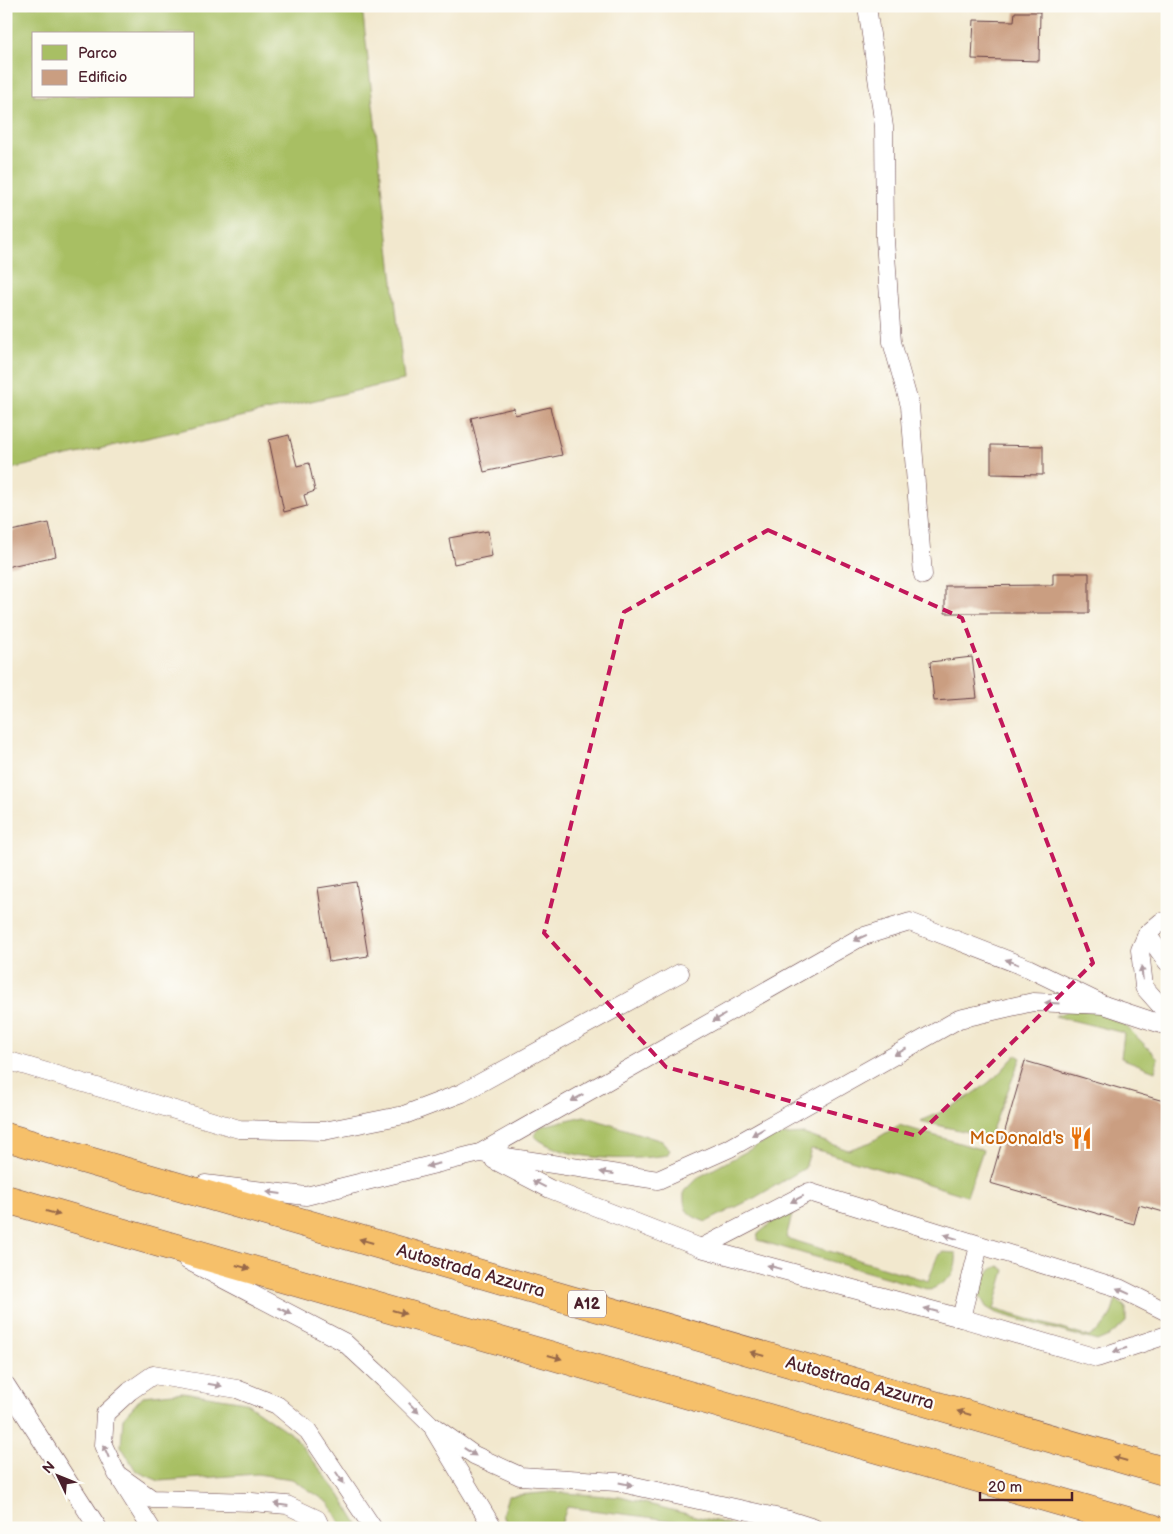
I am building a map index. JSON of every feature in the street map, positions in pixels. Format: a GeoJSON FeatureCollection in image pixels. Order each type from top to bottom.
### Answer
{"type":"FeatureCollection","features":[{"type":"Feature","properties":{"kind":"highway","name":"Autostrada Azzurra"},"geometry":{"type":"LineString","coordinates":[[6,1137],[1167,1472]]}},
{"type":"Feature","properties":{"kind":"highway"},"geometry":{"type":"LineString","coordinates":[[6,1199],[1152,1528]]}},
{"type":"Feature","properties":{"kind":"lane"},"geometry":{"type":"LineString","coordinates":[[867,6],[884,127],[885,240],[892,342],[910,406],[923,575]]}},
{"type":"Feature","properties":{"kind":"lane"},"geometry":{"type":"LineString","coordinates":[[1167,921],[1161,922],[1147,934],[1140,950],[1144,986],[1167,1013]]}},
{"type":"Feature","properties":{"kind":"lane"},"geometry":{"type":"LineString","coordinates":[[143,1176],[306,1196],[480,1153],[861,937],[910,922],[1028,968],[1104,1005],[1167,1026]]}},
{"type":"Feature","properties":{"kind":"lane"},"geometry":{"type":"LineString","coordinates":[[1147,934],[1167,962]]}},
{"type":"Feature","properties":{"kind":"lane"},"geometry":{"type":"LineString","coordinates":[[6,1060],[239,1129],[324,1131],[404,1115],[462,1093],[680,973]]}},
{"type":"Feature","properties":{"kind":"lane"},"geometry":{"type":"LineString","coordinates":[[480,1153],[658,1180],[730,1148],[958,1019],[1033,1002],[1104,1005]]}},
{"type":"Feature","properties":{"kind":"lane"},"geometry":{"type":"LineString","coordinates":[[480,1153],[550,1189],[701,1248],[961,1318],[1097,1358],[1167,1335]]}},
{"type":"Feature","properties":{"kind":"lane"},"geometry":{"type":"LineString","coordinates":[[701,1248],[809,1192],[1119,1288],[1167,1312]]}},
{"type":"Feature","properties":{"kind":"lane"},"geometry":{"type":"LineString","coordinates":[[148,1240],[344,1342],[384,1378],[430,1424],[474,1455],[520,1476],[616,1482],[814,1528]]}},
{"type":"Feature","properties":{"kind":"lane"},"geometry":{"type":"LineString","coordinates":[[961,1318],[979,1246]]}},
{"type":"Feature","properties":{"kind":"lane"},"geometry":{"type":"LineString","coordinates":[[150,1528],[117,1474],[103,1445],[105,1414],[130,1391],[153,1375],[237,1389],[277,1405],[308,1431],[373,1528]]}},
{"type":"Feature","properties":{"kind":"lane"},"geometry":{"type":"LineString","coordinates":[[6,1385],[98,1528]]}},
{"type":"Feature","properties":{"kind":"lane"},"geometry":{"type":"LineString","coordinates":[[430,1424],[493,1528]]}},
{"type":"Feature","properties":{"kind":"lane"},"geometry":{"type":"LineString","coordinates":[[117,1474],[152,1499],[287,1505],[317,1519],[321,1528]]}},
{"type":"Feature","properties":{"kind":"highlighted area"},"geometry":{"type":"Polygon","coordinates":[[[768,530],[962,618],[1093,963],[917,1136],[666,1067],[544,933],[624,612],[768,530]]]}},
{"type":"Feature","properties":{"kind":"green space"},"geometry":{"type":"Polygon","coordinates":[[[6,6],[362,6],[404,380],[6,470],[6,6]]]}},
{"type":"Feature","properties":{"kind":"green space"},"geometry":{"type":"Polygon","coordinates":[[[1069,1010],[1094,1011],[1125,1025],[1158,1058],[1155,1071],[1121,1058],[1124,1033],[1055,1016],[1069,1010]]]}},
{"type":"Feature","properties":{"kind":"green space"},"geometry":{"type":"Polygon","coordinates":[[[1016,1055],[1021,1058],[989,1137],[920,1121],[964,1100],[996,1077],[1016,1055]]]}},
{"type":"Feature","properties":{"kind":"green space"},"geometry":{"type":"Polygon","coordinates":[[[584,1116],[662,1141],[670,1150],[667,1155],[652,1157],[598,1158],[563,1151],[547,1145],[534,1136],[542,1126],[584,1116]]]}},
{"type":"Feature","properties":{"kind":"green space"},"geometry":{"type":"Polygon","coordinates":[[[899,1125],[983,1150],[967,1196],[811,1149],[805,1168],[756,1197],[706,1222],[690,1214],[684,1203],[684,1191],[697,1178],[775,1136],[804,1134],[848,1150],[871,1142],[899,1125]]]}},
{"type":"Feature","properties":{"kind":"green space"},"geometry":{"type":"Polygon","coordinates":[[[793,1211],[786,1238],[928,1281],[938,1255],[943,1252],[956,1253],[955,1267],[942,1284],[930,1290],[757,1240],[758,1234],[771,1223],[793,1211]]]}},
{"type":"Feature","properties":{"kind":"green space"},"geometry":{"type":"Polygon","coordinates":[[[999,1266],[1005,1270],[994,1309],[1089,1337],[1107,1321],[1116,1298],[1126,1308],[1126,1322],[1111,1335],[1097,1341],[996,1313],[986,1307],[979,1294],[988,1273],[999,1266]]]}},
{"type":"Feature","properties":{"kind":"green space"},"geometry":{"type":"Polygon","coordinates":[[[183,1392],[245,1402],[294,1436],[340,1495],[360,1528],[343,1528],[329,1503],[292,1479],[257,1474],[159,1481],[136,1471],[121,1446],[123,1418],[143,1396],[183,1392]]]}},
{"type":"Feature","properties":{"kind":"green space"},"geometry":{"type":"Polygon","coordinates":[[[552,1492],[620,1497],[743,1528],[715,1528],[567,1507],[560,1528],[510,1528],[502,1515],[508,1496],[552,1492]]]}},
{"type":"Feature","properties":{"kind":"building"},"geometry":{"type":"Polygon","coordinates":[[[1015,12],[1040,12],[1039,61],[972,59],[974,20],[1014,21],[1015,12]]]}},
{"type":"Feature","properties":{"kind":"building"},"geometry":{"type":"Polygon","coordinates":[[[550,407],[562,455],[484,472],[471,418],[514,408],[515,415],[550,407]]]}},
{"type":"Feature","properties":{"kind":"building"},"geometry":{"type":"Polygon","coordinates":[[[289,435],[297,466],[309,463],[315,491],[304,495],[307,506],[284,512],[269,440],[289,435]]]}},
{"type":"Feature","properties":{"kind":"building"},"geometry":{"type":"Polygon","coordinates":[[[991,445],[1043,446],[1043,475],[991,474],[991,445]]]}},
{"type":"Feature","properties":{"kind":"building"},"geometry":{"type":"Polygon","coordinates":[[[49,523],[56,556],[6,567],[6,532],[49,523]]]}},
{"type":"Feature","properties":{"kind":"building"},"geometry":{"type":"Polygon","coordinates":[[[488,531],[492,556],[454,564],[449,538],[488,531]]]}},
{"type":"Feature","properties":{"kind":"building"},"geometry":{"type":"Polygon","coordinates":[[[1053,573],[1089,573],[1089,613],[945,613],[945,586],[1053,585],[1053,573]]]}},
{"type":"Feature","properties":{"kind":"building"},"geometry":{"type":"Polygon","coordinates":[[[972,657],[977,698],[934,701],[930,662],[972,657]]]}},
{"type":"Feature","properties":{"kind":"building"},"geometry":{"type":"Polygon","coordinates":[[[356,882],[368,956],[329,962],[318,888],[356,882]]]}},
{"type":"Feature","properties":{"kind":"building"},"geometry":{"type":"Polygon","coordinates":[[[1025,1061],[1167,1102],[1167,1213],[1139,1205],[1134,1224],[990,1183],[1025,1061]]]}},
{"type":"Feature","properties":{"kind":"place","name":"McDonald's"},"geometry":{"type":"Point","coordinates":[1081,1138]}}]}
